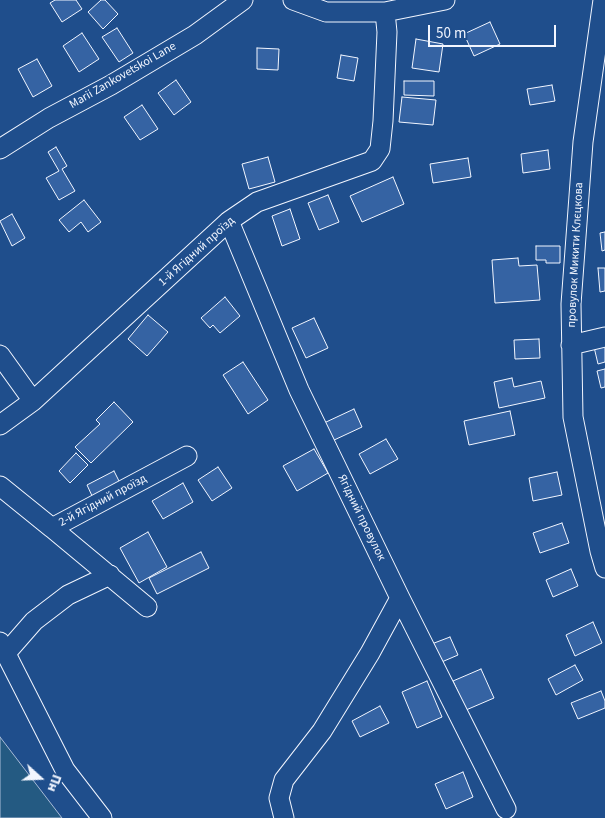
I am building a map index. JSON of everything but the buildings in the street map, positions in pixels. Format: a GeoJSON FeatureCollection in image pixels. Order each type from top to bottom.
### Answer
{"type":"FeatureCollection","features":[{"type":"Feature","properties":{"kind":"street","name":"Marii Zankovetskoi Lane"},"geometry":{"type":"LineString","coordinates":[[0,149],[49,118],[195,35],[243,0]]}},
{"type":"Feature","properties":{"kind":"street"},"geometry":{"type":"LineString","coordinates":[[293,0],[326,12],[385,12],[445,0]]}},
{"type":"Feature","properties":{"kind":"street","name":"провулок Микити Клєцкова"},"geometry":{"type":"LineString","coordinates":[[603,0],[583,142],[571,304],[572,417],[605,568]]}},
{"type":"Feature","properties":{"kind":"street","name":"1-й Ягідний проїзд"},"geometry":{"type":"LineString","coordinates":[[0,425],[33,401],[228,221],[257,202],[372,161],[380,149],[384,121],[387,32],[385,12]]}},
{"type":"Feature","properties":{"kind":"street","name":"Ягідний провулок"},"geometry":{"type":"LineString","coordinates":[[228,221],[299,390],[400,598],[506,809]]}},
{"type":"Feature","properties":{"kind":"street"},"geometry":{"type":"LineString","coordinates":[[572,345],[605,337]]}},
{"type":"Feature","properties":{"kind":"street"},"geometry":{"type":"LineString","coordinates":[[0,355],[33,401]]}},
{"type":"Feature","properties":{"kind":"street","name":"2-й Ягідний проїзд"},"geometry":{"type":"LineString","coordinates":[[0,486],[52,528],[187,456]]}},
{"type":"Feature","properties":{"kind":"street"},"geometry":{"type":"LineString","coordinates":[[52,528],[147,607]]}},
{"type":"Feature","properties":{"kind":"street"},"geometry":{"type":"LineString","coordinates":[[102,818],[65,770],[3,648],[68,595],[110,575]]}},
{"type":"Feature","properties":{"kind":"street"},"geometry":{"type":"LineString","coordinates":[[284,818],[279,798],[284,780],[322,730],[370,653],[400,598]]}},
{"type":"Feature","properties":{"kind":"shaded area"},"geometry":{"type":"Polygon","coordinates":[[[0,737],[62,818],[0,818],[0,737]]]}}]}
